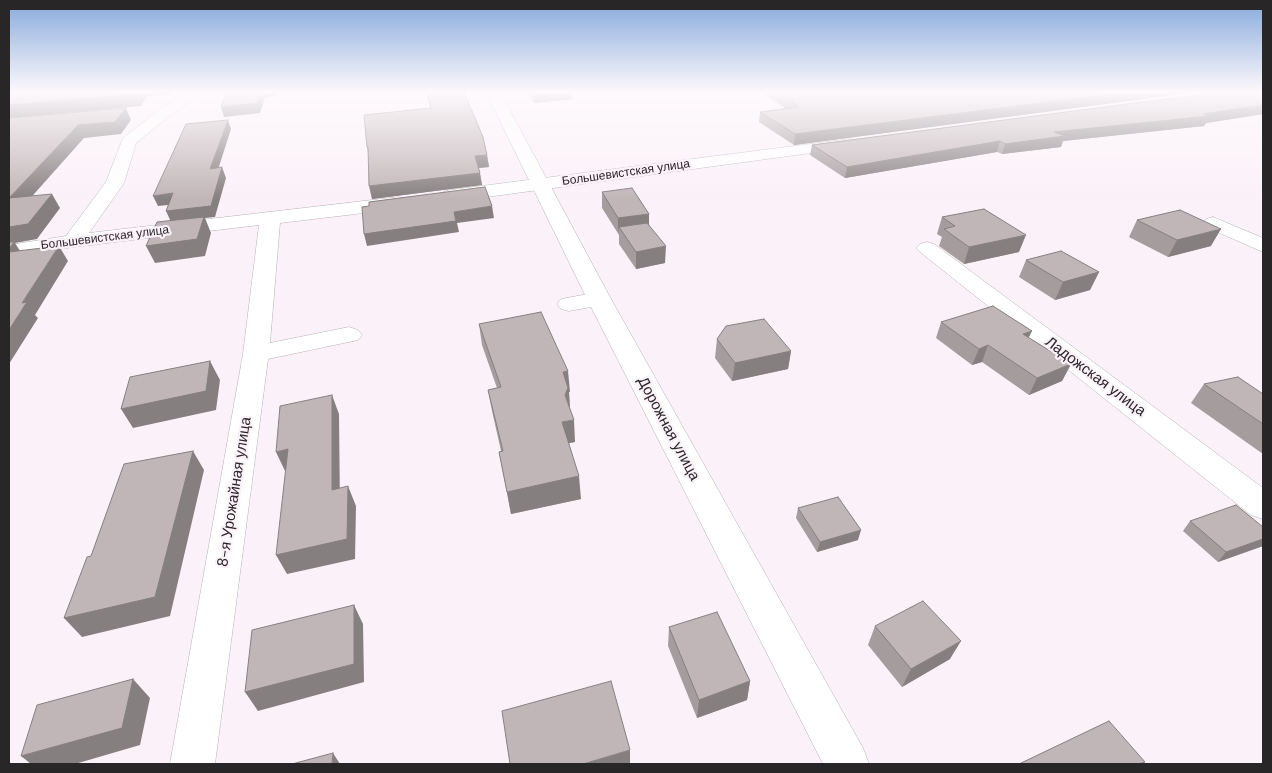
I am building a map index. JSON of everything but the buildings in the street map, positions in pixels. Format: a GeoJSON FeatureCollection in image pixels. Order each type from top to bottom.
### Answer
{"type":"FeatureCollection","features":[{"type":"Feature","properties":{"kind":"street"},"geometry":{"type":"LineString","coordinates":[[73,241],[115,183],[129,141],[145,128]]}},
{"type":"Feature","properties":{"kind":"street","name":"Дорожная улица"},"geometry":{"type":"LineString","coordinates":[[510,128],[838,762]]}},
{"type":"Feature","properties":{"kind":"street","name":"Большевистская улица"},"geometry":{"type":"LineString","coordinates":[[9,251],[73,241],[270,219],[866,142]]}},
{"type":"Feature","properties":{"kind":"street","name":"8-я Урожайная улица"},"geometry":{"type":"LineString","coordinates":[[193,764],[256,354],[270,219]]}},
{"type":"Feature","properties":{"kind":"street"},"geometry":{"type":"LineString","coordinates":[[1213,223],[1263,246]]}},
{"type":"Feature","properties":{"kind":"street","name":"Ладожская улица"},"geometry":{"type":"LineString","coordinates":[[927,248],[1263,506]]}},
{"type":"Feature","properties":{"kind":"street"},"geometry":{"type":"LineString","coordinates":[[569,304],[599,299]]}},
{"type":"Feature","properties":{"kind":"street"},"geometry":{"type":"LineString","coordinates":[[256,354],[349,335]]}}]}
